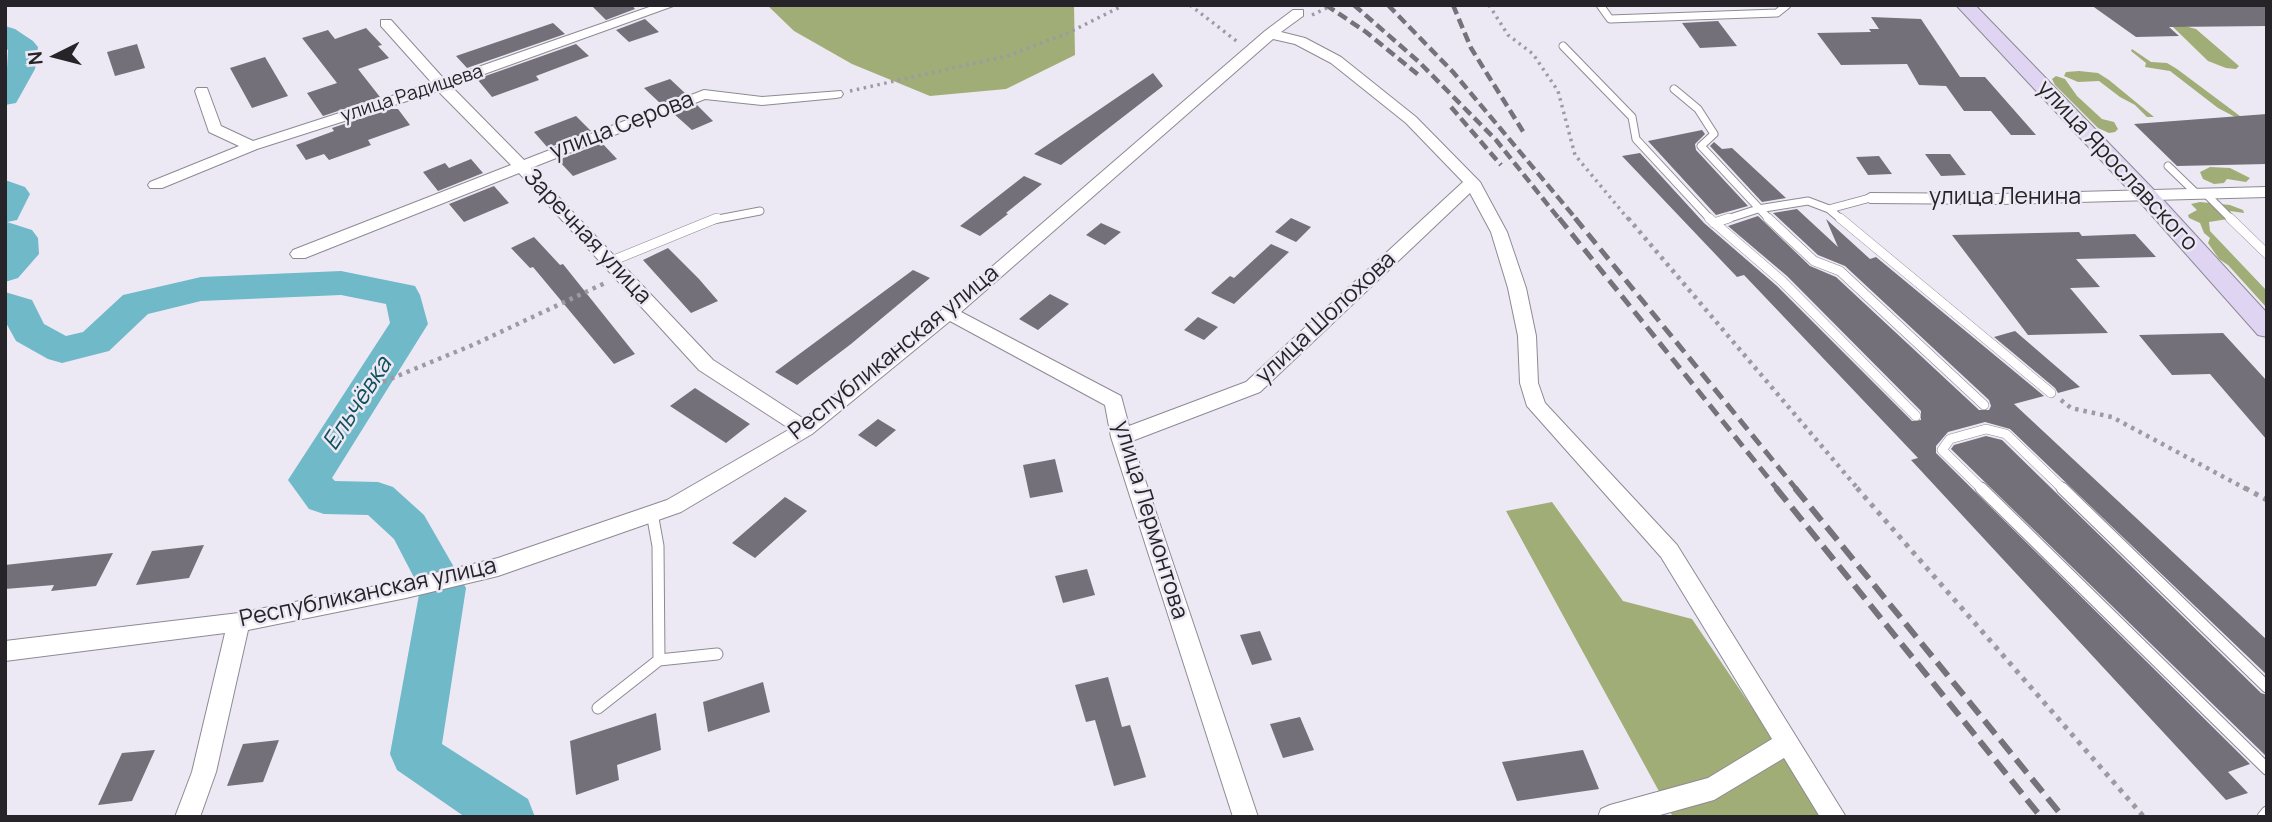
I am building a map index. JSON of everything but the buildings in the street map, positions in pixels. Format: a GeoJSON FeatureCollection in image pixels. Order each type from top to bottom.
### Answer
{"type":"FeatureCollection","features":[{"type":"Feature","properties":{"kind":"street","name":"улица Радищева"},"geometry":{"type":"LineString","coordinates":[[156,185],[252,146],[441,85],[669,5]]}},
{"type":"Feature","properties":{"kind":"street","name":"улица Ярославского"},"geometry":{"type":"LineString","coordinates":[[1965,5],[2147,196],[2267,329]]}},
{"type":"Feature","properties":{"kind":"street","name":"Республиканская улица"},"geometry":{"type":"LineString","coordinates":[[5,651],[239,622],[406,589],[498,567],[674,506],[805,429],[949,313],[1250,51],[1298,13]]}},
{"type":"Feature","properties":{"kind":"street","name":"Заречная улица"},"geometry":{"type":"LineString","coordinates":[[386,23],[441,85],[521,166],[706,365],[805,429]]}},
{"type":"Feature","properties":{"kind":"street"},"geometry":{"type":"LineString","coordinates":[[1270,34],[1300,41],[1336,60],[1411,120],[1472,181],[1499,232],[1517,288],[1527,336],[1529,383],[1537,406],[1670,551],[1833,817]]}},
{"type":"Feature","properties":{"kind":"street"},"geometry":{"type":"LineString","coordinates":[[202,91],[214,129],[252,146]]}},
{"type":"Feature","properties":{"kind":"street","name":"улица Серова"},"geometry":{"type":"LineString","coordinates":[[299,254],[704,94],[762,101],[836,94]]}},
{"type":"Feature","properties":{"kind":"street","name":"улица Шолохова"},"geometry":{"type":"LineString","coordinates":[[1121,437],[1253,387],[1472,181]]}},
{"type":"Feature","properties":{"kind":"street","name":"улица Ленина"},"geometry":{"type":"LineString","coordinates":[[1870,198],[2147,196],[2267,192]]}},
{"type":"Feature","properties":{"kind":"street","name":"улица Лермонтова"},"geometry":{"type":"LineString","coordinates":[[949,313],[1114,401],[1121,437],[1246,817]]}},
{"type":"Feature","properties":{"kind":"street"},"geometry":{"type":"LineString","coordinates":[[187,817],[204,772],[239,622]]}},
{"type":"Feature","properties":{"kind":"street"},"geometry":{"type":"LineString","coordinates":[[1610,817],[1714,788],[1787,743]]}},
{"type":"Feature","properties":{"kind":"lane"},"geometry":{"type":"LineString","coordinates":[[1600,5],[1610,19],[1777,13],[1787,5]]}},
{"type":"Feature","properties":{"kind":"lane"},"geometry":{"type":"LineString","coordinates":[[1563,46],[1632,117],[1636,139],[1714,223],[1782,281],[1916,416]]}},
{"type":"Feature","properties":{"kind":"lane"},"geometry":{"type":"LineString","coordinates":[[1674,89],[1698,109],[1714,134],[1701,146],[1758,209],[1814,261],[1840,271],[1984,405]]}},
{"type":"Feature","properties":{"kind":"lane"},"geometry":{"type":"LineString","coordinates":[[2168,166],[2267,254]]}},
{"type":"Feature","properties":{"kind":"lane"},"geometry":{"type":"LineString","coordinates":[[1829,208],[1870,198]]}},
{"type":"Feature","properties":{"kind":"lane"},"geometry":{"type":"LineString","coordinates":[[1714,223],[1758,209],[1808,201],[1829,208],[2052,393]]}},
{"type":"Feature","properties":{"kind":"lane"},"geometry":{"type":"LineString","coordinates":[[609,262],[720,217],[760,211]]}},
{"type":"Feature","properties":{"kind":"lane"},"geometry":{"type":"LineString","coordinates":[[2267,687],[2006,434],[1986,429],[1950,439],[1942,450],[2267,769]]}},
{"type":"Feature","properties":{"kind":"lane"},"geometry":{"type":"LineString","coordinates":[[652,513],[658,546],[659,660]]}},
{"type":"Feature","properties":{"kind":"lane"},"geometry":{"type":"LineString","coordinates":[[598,708],[659,660],[717,654]]}},
{"type":"Feature","properties":{"kind":"lane"},"geometry":{"type":"LineString","coordinates":[[2263,817],[2267,812]]}},
{"type":"Feature","properties":{"kind":"path"},"geometry":{"type":"LineString","coordinates":[[836,94],[1007,56],[1068,33],[1124,5]]}},
{"type":"Feature","properties":{"kind":"path"},"geometry":{"type":"LineString","coordinates":[[1190,5],[1250,51]]}},
{"type":"Feature","properties":{"kind":"path"},"geometry":{"type":"LineString","coordinates":[[1489,5],[1508,35],[1533,54],[1558,91],[1575,155],[1779,398],[2144,817]]}},
{"type":"Feature","properties":{"kind":"path"},"geometry":{"type":"LineString","coordinates":[[383,382],[475,344],[569,297],[622,276]]}},
{"type":"Feature","properties":{"kind":"path"},"geometry":{"type":"LineString","coordinates":[[2052,393],[2071,408],[2112,417],[2267,500]]}},
{"type":"Feature","properties":{"kind":"green space"},"geometry":{"type":"Polygon","coordinates":[[[767,5],[1074,5],[1075,55],[1006,89],[930,96],[852,64],[794,31],[767,5]]]}},
{"type":"Feature","properties":{"kind":"green space"},"geometry":{"type":"Polygon","coordinates":[[[2181,25],[2196,29],[2239,66],[2236,69],[2226,68],[2208,61],[2173,27],[2181,25]]]}},
{"type":"Feature","properties":{"kind":"green space"},"geometry":{"type":"Polygon","coordinates":[[[2132,49],[2151,62],[2167,63],[2177,69],[2240,116],[2239,119],[2218,108],[2170,71],[2145,67],[2146,63],[2131,51],[2132,49]]]}},
{"type":"Feature","properties":{"kind":"green space"},"geometry":{"type":"Polygon","coordinates":[[[2066,72],[2098,73],[2154,117],[2147,117],[2135,105],[2099,81],[2078,82],[2064,76],[2066,72]]]}},
{"type":"Feature","properties":{"kind":"green space"},"geometry":{"type":"Polygon","coordinates":[[[2056,76],[2065,79],[2077,96],[2102,119],[2114,122],[2118,129],[2109,133],[2098,128],[2055,85],[2052,79],[2056,76]]]}},
{"type":"Feature","properties":{"kind":"green space"},"geometry":{"type":"Polygon","coordinates":[[[2210,167],[2230,168],[2250,178],[2246,182],[2227,179],[2224,183],[2214,184],[2203,179],[2200,172],[2210,167]]]}},
{"type":"Feature","properties":{"kind":"green space"},"geometry":{"type":"Polygon","coordinates":[[[2200,202],[2230,205],[2243,210],[2244,213],[2230,211],[2232,216],[2228,219],[2209,222],[2210,231],[2267,291],[2267,308],[2228,265],[2219,259],[2208,243],[2210,238],[2204,233],[2200,223],[2189,218],[2188,215],[2197,210],[2191,204],[2200,202]]]}},
{"type":"Feature","properties":{"kind":"green space"},"geometry":{"type":"Polygon","coordinates":[[[1552,502],[1623,601],[1692,619],[1826,817],[1673,817],[1506,511],[1552,502]]]}},
{"type":"Feature","properties":{"kind":"waterway","name":"Ельчёвка"},"geometry":{"type":"LineString","coordinates":[[5,35],[23,47],[20,69],[5,96]]}},
{"type":"Feature","properties":{"kind":"waterway","name":"Ельчёвка"},"geometry":{"type":"LineString","coordinates":[[5,190],[13,194],[5,212]]}},
{"type":"Feature","properties":{"kind":"waterway","name":"Ельчёвка"},"geometry":{"type":"LineString","coordinates":[[5,233],[20,238],[21,254],[5,270]]}},
{"type":"Feature","properties":{"kind":"waterway","name":"Ельчёвка"},"geometry":{"type":"LineString","coordinates":[[5,304],[19,309],[29,332],[62,350],[95,342],[136,304],[201,289],[341,283],[402,295],[409,324],[309,480],[324,497],[378,499],[409,527],[443,588],[415,754],[509,817]]}},
{"type":"Feature","properties":{"kind":"railway"},"geometry":{"type":"LineString","coordinates":[[1326,5],[1366,32],[1421,77]]}},
{"type":"Feature","properties":{"kind":"railway"},"geometry":{"type":"LineString","coordinates":[[1354,5],[1419,62],[1496,140],[1560,220]]}},
{"type":"Feature","properties":{"kind":"railway"},"geometry":{"type":"LineString","coordinates":[[1388,5],[1453,72],[1577,220]]}},
{"type":"Feature","properties":{"kind":"railway"},"geometry":{"type":"LineString","coordinates":[[1453,5],[1471,48],[1524,133]]}},
{"type":"Feature","properties":{"kind":"railway"},"geometry":{"type":"LineString","coordinates":[[1451,107],[1501,165]]}},
{"type":"Feature","properties":{"kind":"railway"},"geometry":{"type":"LineString","coordinates":[[1559,218],[1778,490]]}},
{"type":"Feature","properties":{"kind":"railway"},"geometry":{"type":"LineString","coordinates":[[1575,218],[1797,490]]}},
{"type":"Feature","properties":{"kind":"railway"},"geometry":{"type":"LineString","coordinates":[[1776,488],[2041,817]]}},
{"type":"Feature","properties":{"kind":"railway"},"geometry":{"type":"LineString","coordinates":[[1795,488],[2063,817]]}}]}
